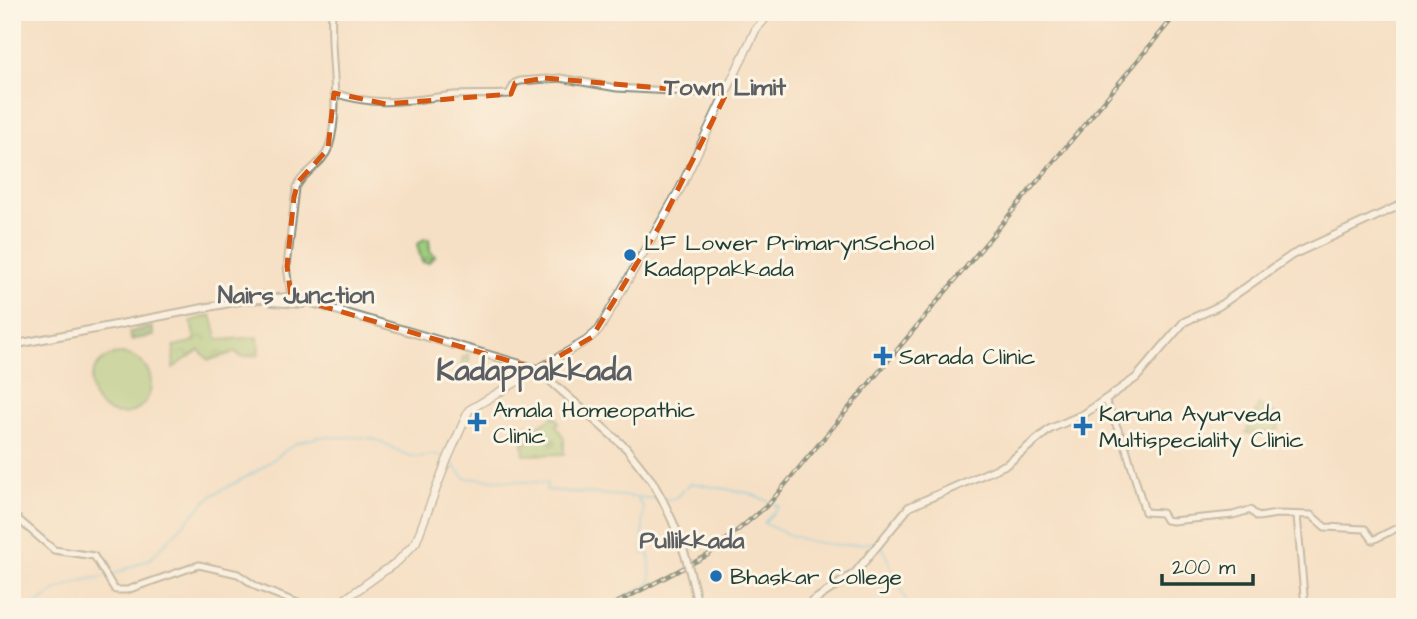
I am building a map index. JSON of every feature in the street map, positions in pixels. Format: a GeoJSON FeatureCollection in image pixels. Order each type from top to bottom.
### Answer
{"type":"FeatureCollection","features":[{"type":"Feature","properties":{"kind":"main road"},"geometry":{"type":"LineString","coordinates":[[334,607],[398,561],[416,542],[463,418],[476,405],[592,337],[610,313],[680,188],[756,29],[771,12]]}},
{"type":"Feature","properties":{"kind":"main road"},"geometry":{"type":"LineString","coordinates":[[804,607],[855,573],[909,507],[1007,464],[1050,429],[1084,414],[1136,378],[1184,322],[1219,306],[1292,255],[1405,203]]}},
{"type":"Feature","properties":{"kind":"main road"},"geometry":{"type":"LineString","coordinates":[[12,346],[245,300],[291,299],[536,371],[631,455],[652,481],[667,506],[682,544],[698,607]]}},
{"type":"Feature","properties":{"kind":"street"},"geometry":{"type":"LineString","coordinates":[[291,299],[287,266],[296,188],[328,149],[334,93],[332,12]]}},
{"type":"Feature","properties":{"kind":"street"},"geometry":{"type":"LineString","coordinates":[[334,93],[386,104],[404,103],[457,95],[509,94],[514,83],[520,81],[560,78],[617,88],[726,94]]}},
{"type":"Feature","properties":{"kind":"street"},"geometry":{"type":"LineString","coordinates":[[1105,399],[1126,448],[1145,512],[1162,513],[1166,520],[1172,521],[1233,515],[1250,510],[1258,517],[1311,515],[1325,527],[1366,529],[1373,540],[1405,524]]}},
{"type":"Feature","properties":{"kind":"street"},"geometry":{"type":"LineString","coordinates":[[12,514],[54,550],[94,556],[115,590],[127,590],[199,565],[238,575],[257,587],[308,607]]}},
{"type":"Feature","properties":{"kind":"street"},"geometry":{"type":"LineString","coordinates":[[1297,515],[1306,607]]}},
{"type":"Feature","properties":{"kind":"highlighted area"},"geometry":{"type":"Polygon","coordinates":[[[545,78],[726,94],[659,227],[592,337],[537,369],[291,297],[287,266],[294,197],[298,182],[328,149],[334,93],[386,104],[511,94],[515,83],[545,78]]]}},
{"type":"Feature","properties":{"kind":"green space"},"geometry":{"type":"Polygon","coordinates":[[[424,239],[429,239],[430,251],[435,256],[428,263],[422,262],[417,245],[424,239]]]}},
{"type":"Feature","properties":{"kind":"green space"},"geometry":{"type":"Polygon","coordinates":[[[211,315],[218,340],[258,337],[259,355],[241,357],[236,352],[209,360],[199,350],[173,368],[174,346],[195,341],[191,321],[211,315]]]}},
{"type":"Feature","properties":{"kind":"green space"},"geometry":{"type":"Polygon","coordinates":[[[152,327],[154,336],[131,340],[129,332],[152,327]]]}},
{"type":"Feature","properties":{"kind":"green space"},"geometry":{"type":"Polygon","coordinates":[[[115,354],[127,354],[146,367],[151,384],[149,396],[138,409],[127,414],[115,414],[96,401],[91,390],[91,378],[104,359],[115,354]]]}},
{"type":"Feature","properties":{"kind":"green space"},"geometry":{"type":"Polygon","coordinates":[[[469,354],[469,370],[477,376],[468,382],[464,380],[462,358],[469,354]]]}},
{"type":"Feature","properties":{"kind":"green space"},"geometry":{"type":"Polygon","coordinates":[[[1259,405],[1276,414],[1279,429],[1257,435],[1246,433],[1259,405]]]}},
{"type":"Feature","properties":{"kind":"green space"},"geometry":{"type":"Polygon","coordinates":[[[554,416],[564,438],[564,454],[524,455],[521,424],[535,428],[554,416]]]}},
{"type":"Feature","properties":{"kind":"waterway"},"geometry":{"type":"LineString","coordinates":[[109,576],[150,559],[211,496],[257,471],[296,443],[319,437],[352,437]]}},
{"type":"Feature","properties":{"kind":"waterway"},"geometry":{"type":"LineString","coordinates":[[354,437],[365,438]]}},
{"type":"Feature","properties":{"kind":"waterway"},"geometry":{"type":"LineString","coordinates":[[368,438],[411,456],[444,457]]}},
{"type":"Feature","properties":{"kind":"waterway"},"geometry":{"type":"LineString","coordinates":[[449,460],[465,478],[547,483],[546,490],[660,499]]}},
{"type":"Feature","properties":{"kind":"waterway"},"geometry":{"type":"LineString","coordinates":[[666,499],[674,499],[691,483],[749,493],[779,506],[764,523],[777,530],[832,545],[875,542]]}},
{"type":"Feature","properties":{"kind":"waterway"},"geometry":{"type":"LineString","coordinates":[[620,599],[651,583],[649,553],[643,553],[643,506],[638,500]]}},
{"type":"Feature","properties":{"kind":"waterway"},"geometry":{"type":"LineString","coordinates":[[881,544],[909,607]]}},
{"type":"Feature","properties":{"kind":"waterway"},"geometry":{"type":"LineString","coordinates":[[29,607],[65,586],[103,577]]}},
{"type":"Feature","properties":{"kind":"railway"},"geometry":{"type":"LineString","coordinates":[[609,607],[708,555],[769,504],[1178,12]]}},
{"type":"Feature","properties":{"kind":"place","name":"LF Lower PrimarynSchool Kadappakkada"},"geometry":{"type":"Point","coordinates":[630,255]}},
{"type":"Feature","properties":{"kind":"place","name":"Sarada Clinic"},"geometry":{"type":"Point","coordinates":[883,356]}},
{"type":"Feature","properties":{"kind":"place","name":"Amala Homeopathic Clinic"},"geometry":{"type":"Point","coordinates":[477,422]}},
{"type":"Feature","properties":{"kind":"place","name":"Karuna Ayurveda Multispeciality Clinic"},"geometry":{"type":"Point","coordinates":[1083,426]}},
{"type":"Feature","properties":{"kind":"place","name":"Bhaskar College"},"geometry":{"type":"Point","coordinates":[716,576]}},
{"type":"Feature","properties":{"kind":"district","name":"Town Limit"},"geometry":{"type":"Point","coordinates":[725,87]}},
{"type":"Feature","properties":{"kind":"district","name":"Nairs Junction"},"geometry":{"type":"Point","coordinates":[296,295]}},
{"type":"Feature","properties":{"kind":"district","name":"Kadappakkada"},"geometry":{"type":"Point","coordinates":[534,370]}},
{"type":"Feature","properties":{"kind":"district","name":"Pullikkada"},"geometry":{"type":"Point","coordinates":[692,540]}}]}
